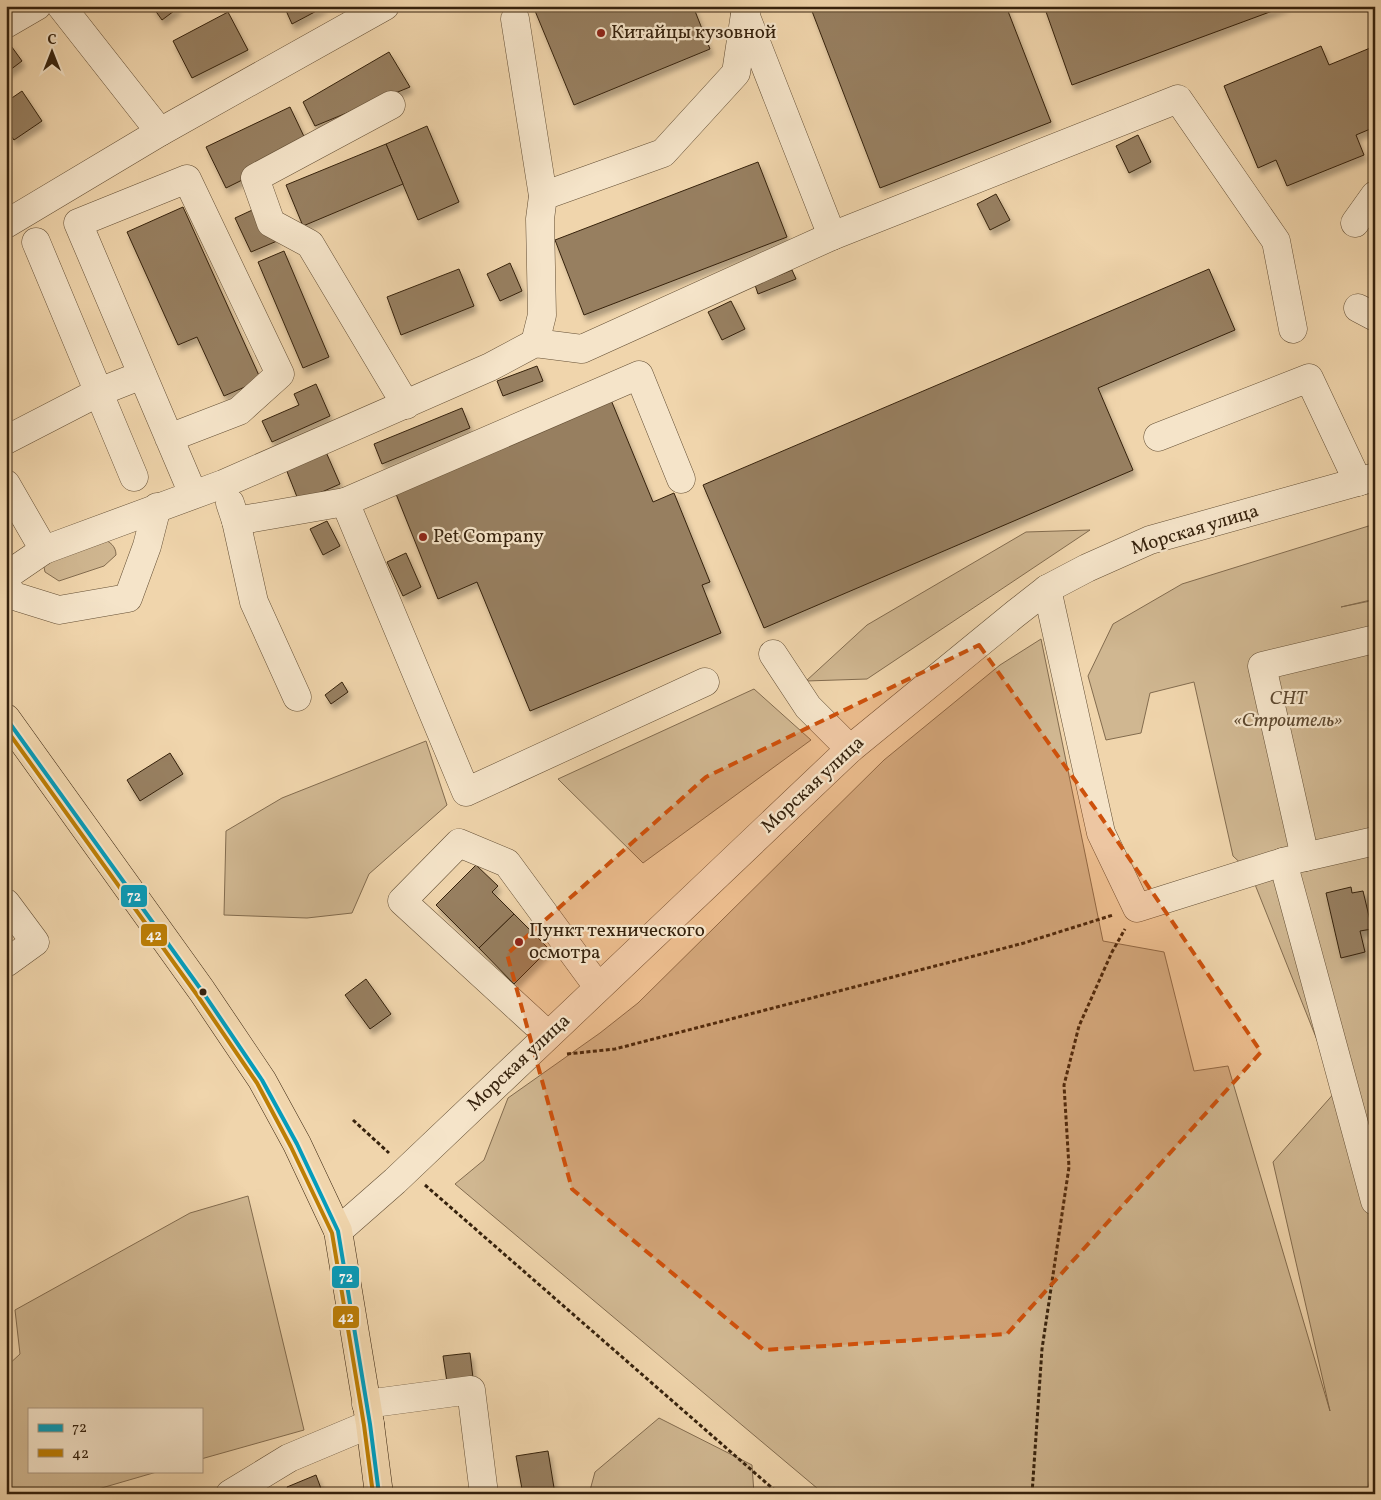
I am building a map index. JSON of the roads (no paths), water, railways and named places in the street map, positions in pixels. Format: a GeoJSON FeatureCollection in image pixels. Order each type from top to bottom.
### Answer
{"type":"FeatureCollection","features":[{"type":"Feature","properties":{"kind":"main road"},"geometry":{"type":"LineString","coordinates":[[6,718],[202,991],[262,1080],[297,1144],[338,1231],[379,1494]]}},
{"type":"Feature","properties":{"kind":"street"},"geometry":{"type":"LineString","coordinates":[[6,24],[37,6]]}},
{"type":"Feature","properties":{"kind":"street"},"geometry":{"type":"LineString","coordinates":[[61,6],[160,132]]}},
{"type":"Feature","properties":{"kind":"street"},"geometry":{"type":"LineString","coordinates":[[6,224],[160,132],[385,6]]}},
{"type":"Feature","properties":{"kind":"street"},"geometry":{"type":"LineString","coordinates":[[543,196],[663,153],[736,73],[746,10]]}},
{"type":"Feature","properties":{"kind":"street"},"geometry":{"type":"LineString","coordinates":[[746,10],[832,236]]}},
{"type":"Feature","properties":{"kind":"street"},"geometry":{"type":"LineString","coordinates":[[515,19],[543,196],[540,219],[542,315],[535,343]]}},
{"type":"Feature","properties":{"kind":"street"},"geometry":{"type":"LineString","coordinates":[[6,576],[44,550],[156,507],[223,484],[490,368],[535,343],[582,348],[832,236],[1178,99],[1276,241],[1293,329]]}},
{"type":"Feature","properties":{"kind":"street"},"geometry":{"type":"LineString","coordinates":[[391,105],[255,178],[270,224],[310,244],[406,405]]}},
{"type":"Feature","properties":{"kind":"street"},"geometry":{"type":"LineString","coordinates":[[169,438],[239,411],[280,374],[186,180],[78,224],[142,375],[169,438],[193,494]]}},
{"type":"Feature","properties":{"kind":"street"},"geometry":{"type":"LineString","coordinates":[[1355,224],[1375,195]]}},
{"type":"Feature","properties":{"kind":"street"},"geometry":{"type":"LineString","coordinates":[[36,242],[134,478]]}},
{"type":"Feature","properties":{"kind":"street"},"geometry":{"type":"LineString","coordinates":[[6,440],[99,392],[142,375]]}},
{"type":"Feature","properties":{"kind":"street"},"geometry":{"type":"LineString","coordinates":[[236,521],[345,502],[639,375],[681,479]]}},
{"type":"Feature","properties":{"kind":"street"},"geometry":{"type":"LineString","coordinates":[[1158,437],[1309,378],[1366,480]]}},
{"type":"Feature","properties":{"kind":"street","name":"Морская улица"},"geometry":{"type":"LineString","coordinates":[[338,1231],[407,1169],[554,1045],[598,988],[850,749],[1014,614],[1047,590],[1087,568],[1150,540],[1366,480]]}},
{"type":"Feature","properties":{"kind":"street"},"geometry":{"type":"LineString","coordinates":[[6,484],[44,550]]}},
{"type":"Feature","properties":{"kind":"street"},"geometry":{"type":"LineString","coordinates":[[223,484],[236,521],[254,602],[297,697]]}},
{"type":"Feature","properties":{"kind":"street"},"geometry":{"type":"LineString","coordinates":[[345,502],[466,792],[705,682]]}},
{"type":"Feature","properties":{"kind":"street"},"geometry":{"type":"LineString","coordinates":[[6,586],[14,596],[60,610],[128,598],[147,546],[156,507]]}},
{"type":"Feature","properties":{"kind":"street"},"geometry":{"type":"LineString","coordinates":[[1047,590],[1100,833],[1137,908],[1294,860],[1375,841]]}},
{"type":"Feature","properties":{"kind":"street"},"geometry":{"type":"LineString","coordinates":[[1375,639],[1262,666],[1294,860],[1375,1201]]}},
{"type":"Feature","properties":{"kind":"street"},"geometry":{"type":"LineString","coordinates":[[774,654],[808,707],[850,749]]}},
{"type":"Feature","properties":{"kind":"street"},"geometry":{"type":"LineString","coordinates":[[554,1045],[402,901],[459,844],[507,863],[598,988]]}},
{"type":"Feature","properties":{"kind":"street"},"geometry":{"type":"LineString","coordinates":[[6,903],[35,942],[6,963]]}},
{"type":"Feature","properties":{"kind":"street"},"geometry":{"type":"LineString","coordinates":[[230,1494],[289,1458],[368,1414],[471,1390],[484,1494]]}},
{"type":"Feature","properties":{"kind":"place","name":"Китайцы кузовной"},"geometry":{"type":"Point","coordinates":[601,33]}},
{"type":"Feature","properties":{"kind":"place","name":"Pet Company"},"geometry":{"type":"Point","coordinates":[423,537]}},
{"type":"Feature","properties":{"kind":"place","name":"Пункт технического осмотра"},"geometry":{"type":"Point","coordinates":[519,942]}},
{"type":"Feature","properties":{"kind":"park label","name":"СНТ «Строитель»"},"geometry":{"type":"Point","coordinates":[1288,710]}}]}
